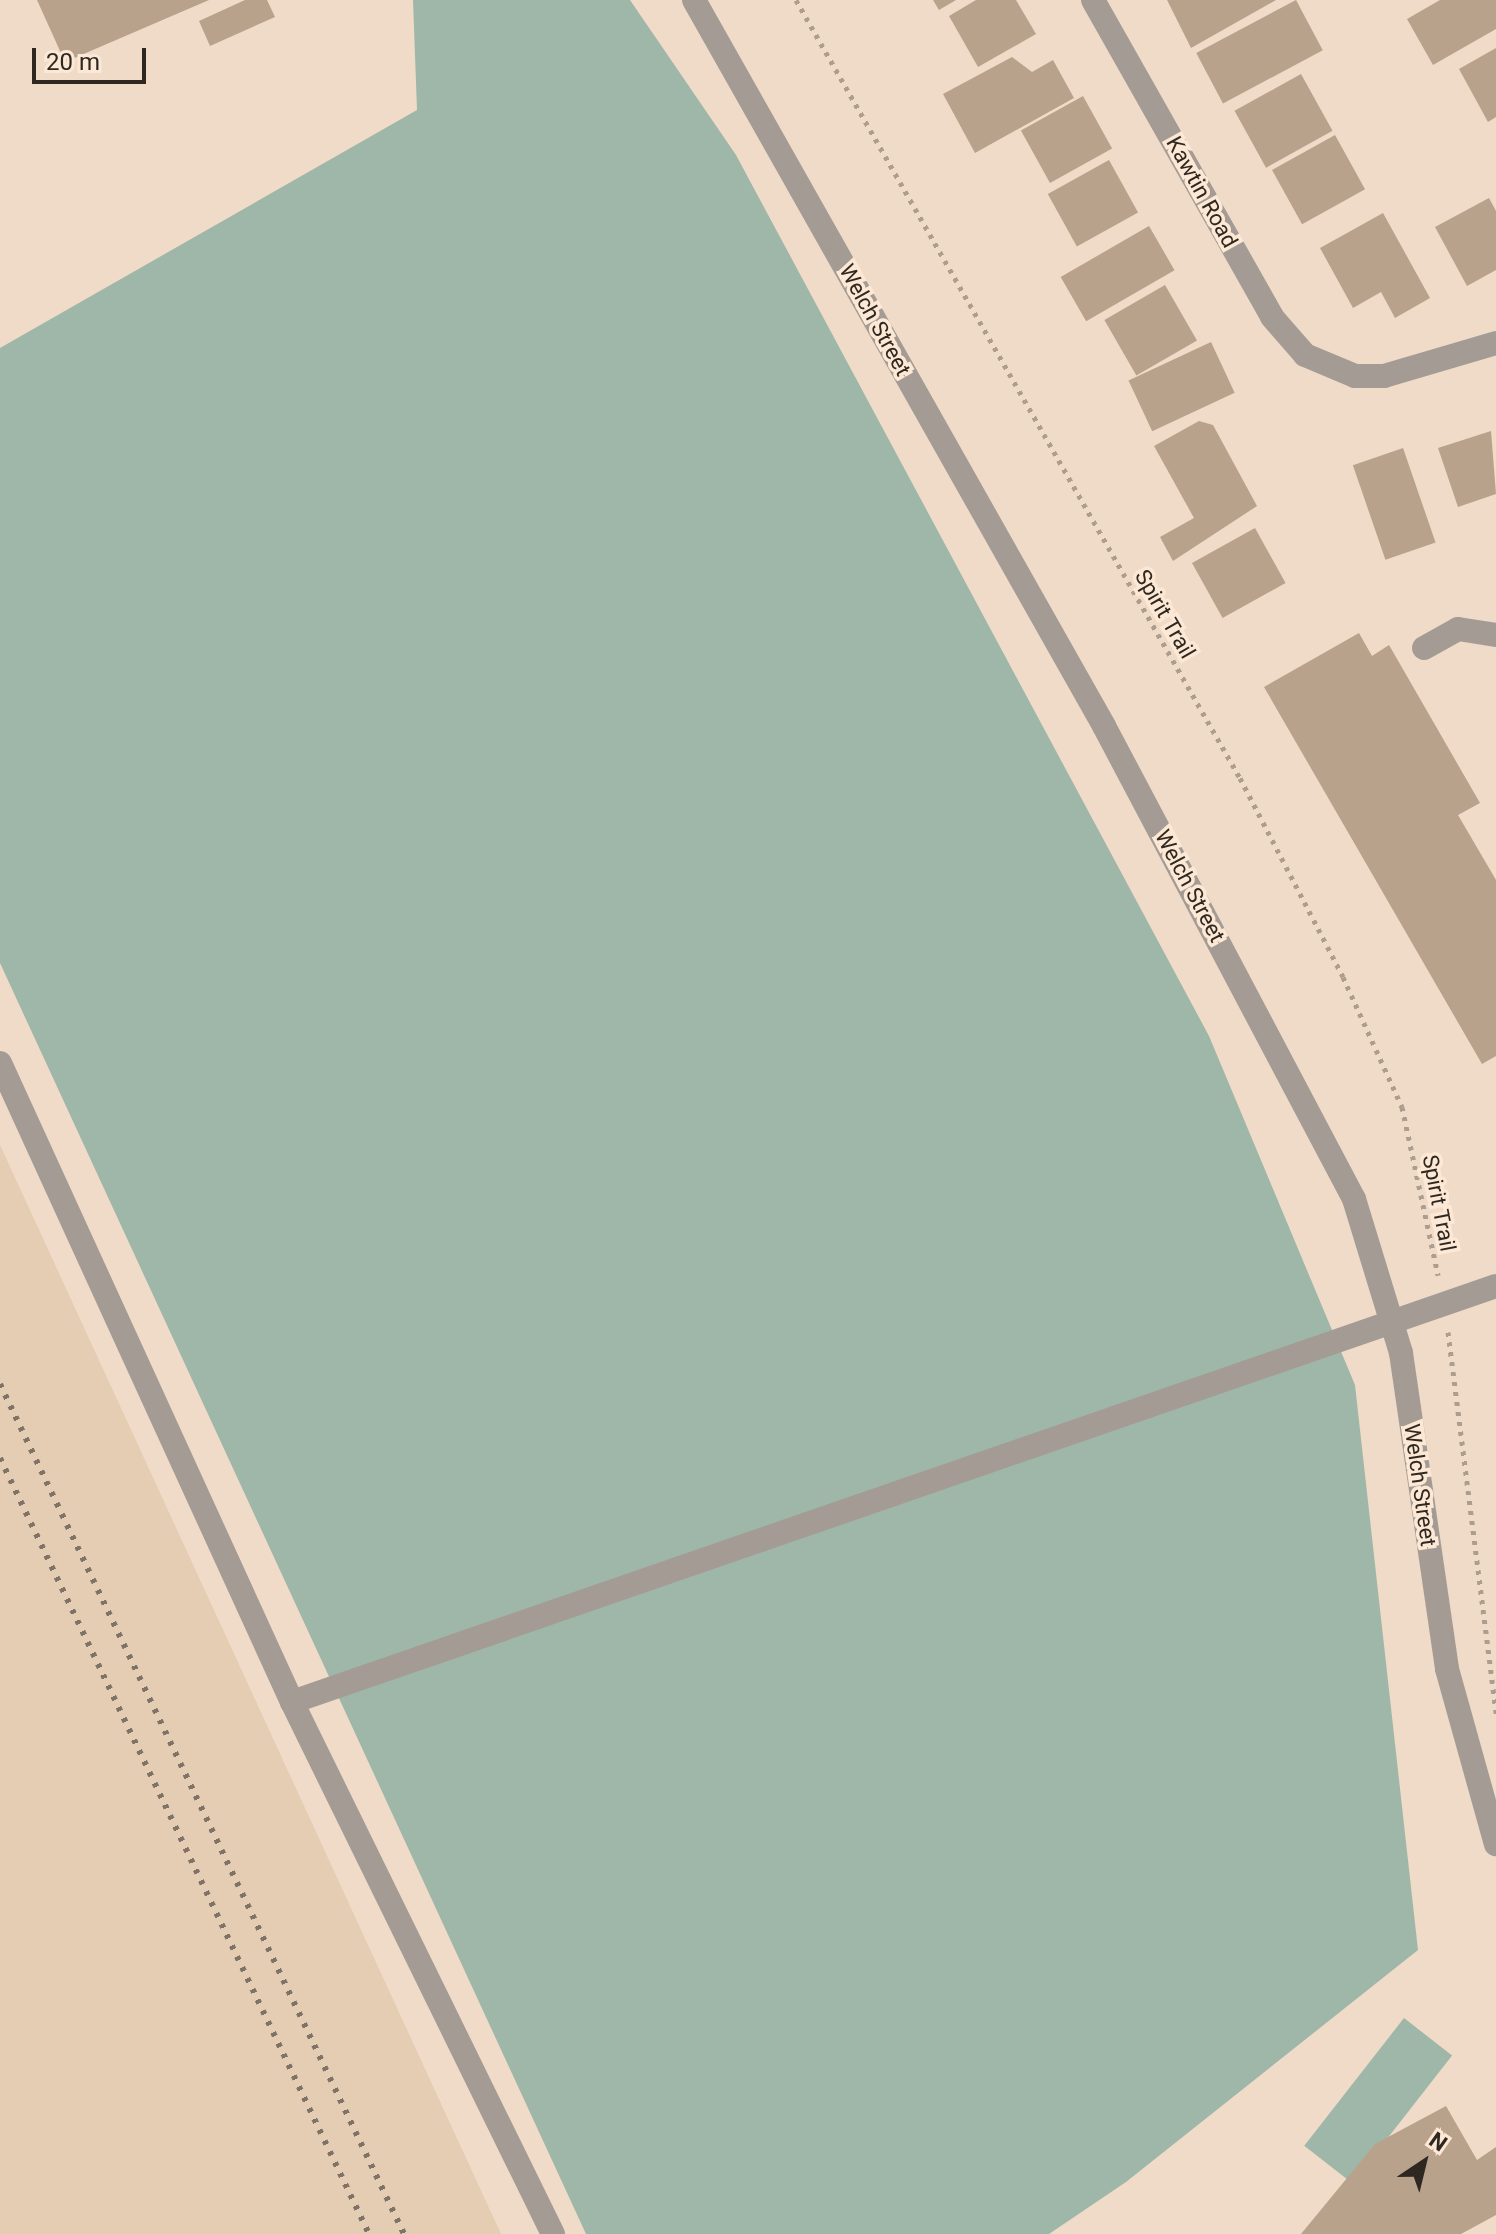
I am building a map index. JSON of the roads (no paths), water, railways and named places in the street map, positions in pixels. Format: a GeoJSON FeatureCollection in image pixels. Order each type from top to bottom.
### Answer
{"type":"FeatureCollection","features":[{"type":"Feature","properties":{"kind":"street","name":"Welch Street"},"geometry":{"type":"LineString","coordinates":[[694,0],[1104,726],[1307,1102],[1354,1199],[1394,1320],[1449,1682],[1496,1844]]}},
{"type":"Feature","properties":{"kind":"street","name":"Kawtin Road"},"geometry":{"type":"LineString","coordinates":[[1093,0],[1272,317],[1305,355],[1327,368],[1384,376],[1496,343]]}},
{"type":"Feature","properties":{"kind":"street"},"geometry":{"type":"LineString","coordinates":[[1424,648],[1458,629],[1496,635]]}},
{"type":"Feature","properties":{"kind":"street"},"geometry":{"type":"LineString","coordinates":[[0,1063],[292,1702],[553,2234]]}},
{"type":"Feature","properties":{"kind":"street"},"geometry":{"type":"LineString","coordinates":[[292,1702],[1496,1286]]}},
{"type":"Feature","properties":{"kind":"railway"},"geometry":{"type":"LineString","coordinates":[[0,1384],[404,2234]]}},
{"type":"Feature","properties":{"kind":"railway"},"geometry":{"type":"LineString","coordinates":[[0,1458],[369,2234]]}}]}
